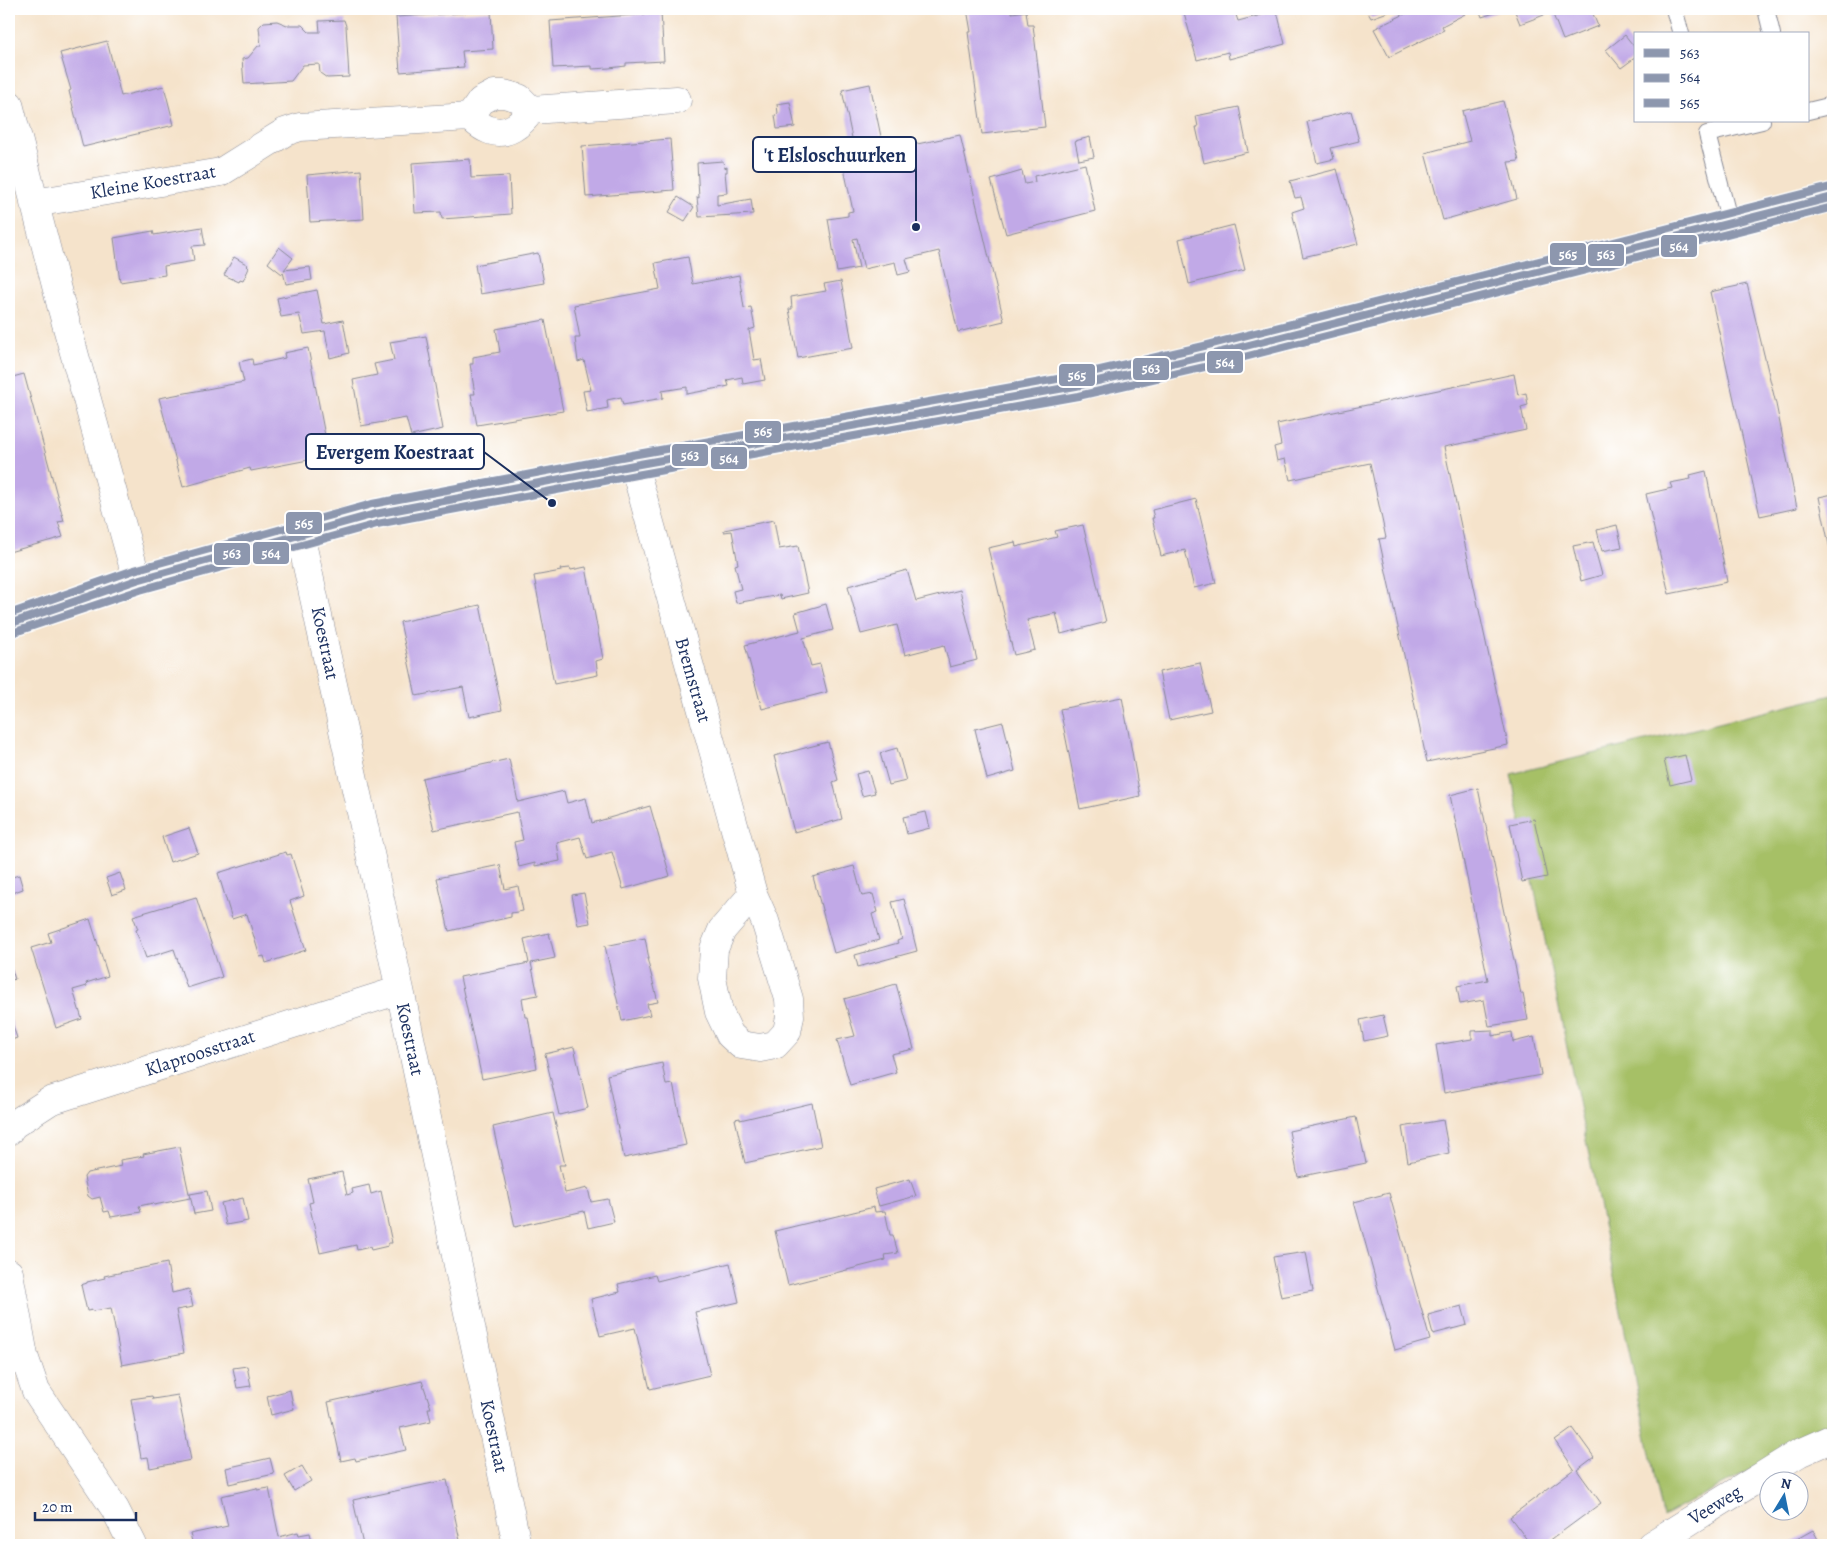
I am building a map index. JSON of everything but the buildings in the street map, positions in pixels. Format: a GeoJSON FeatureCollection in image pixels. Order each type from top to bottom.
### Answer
{"type":"FeatureCollection","features":[{"type":"Feature","properties":{"kind":"street","name":"Kleine Koestraat"},"geometry":{"type":"LineString","coordinates":[[34,202],[221,172],[285,132],[300,127],[470,117],[481,101],[494,94],[504,94],[519,98],[531,110],[677,100]]}},
{"type":"Feature","properties":{"kind":"street"},"geometry":{"type":"LineString","coordinates":[[9,104],[62,308],[137,580]]}},
{"type":"Feature","properties":{"kind":"street"},"geometry":{"type":"LineString","coordinates":[[9,624],[137,580],[375,514],[634,465],[1076,386],[1206,356],[1422,300],[1833,198]]}},
{"type":"Feature","properties":{"kind":"street","name":"Bremstraat"},"geometry":{"type":"LineString","coordinates":[[634,465],[753,894],[765,921],[789,999],[790,1016],[787,1032],[775,1045],[760,1048],[740,1045],[730,1035],[719,1012],[712,978],[714,949],[722,930],[753,894]]}},
{"type":"Feature","properties":{"kind":"street","name":"Koestraat"},"geometry":{"type":"LineString","coordinates":[[300,534],[400,990],[517,1545]]}},
{"type":"Feature","properties":{"kind":"street","name":"Klaproosstraat"},"geometry":{"type":"LineString","coordinates":[[9,1131],[13,1125],[50,1101],[400,990]]}},
{"type":"Feature","properties":{"kind":"street"},"geometry":{"type":"LineString","coordinates":[[9,1273],[24,1356],[36,1391],[115,1509],[133,1545]]}},
{"type":"Feature","properties":{"kind":"street","name":"Veeweg"},"geometry":{"type":"LineString","coordinates":[[1651,1545],[1799,1454],[1833,1438]]}},
{"type":"Feature","properties":{"kind":"lane"},"geometry":{"type":"LineString","coordinates":[[1674,9],[1680,32]]}},
{"type":"Feature","properties":{"kind":"lane"},"geometry":{"type":"LineString","coordinates":[[1766,9],[1772,32]]}},
{"type":"Feature","properties":{"kind":"lane"},"geometry":{"type":"LineString","coordinates":[[1810,110],[1833,105]]}},
{"type":"Feature","properties":{"kind":"lane"},"geometry":{"type":"LineString","coordinates":[[1730,223],[1706,128],[1754,122]]}},
{"type":"Feature","properties":{"kind":"green space"},"geometry":{"type":"Polygon","coordinates":[[[1833,695],[1833,1424],[1663,1517],[1511,774],[1833,695]]]}},
{"type":"Feature","properties":{"kind":"transit line","name":"565"},"geometry":{"type":"LineString","coordinates":[[9,614],[134,570],[372,504],[632,455],[1074,376],[1204,346],[1831,187]]}},
{"type":"Feature","properties":{"kind":"transit line","name":"563"},"geometry":{"type":"LineString","coordinates":[[9,624],[137,580],[375,514],[634,465],[1076,386],[1206,356],[1833,197]]}},
{"type":"Feature","properties":{"kind":"transit line","name":"564"},"geometry":{"type":"LineString","coordinates":[[12,633],[140,590],[377,524],[636,475],[1078,396],[1209,366],[1833,207]]}},
{"type":"Feature","properties":{"kind":"place","name":"'t Elsloschuurken"},"geometry":{"type":"Point","coordinates":[916,227]}},
{"type":"Feature","properties":{"kind":"place","name":"Evergem Koestraat"},"geometry":{"type":"Point","coordinates":[552,503]}}]}
